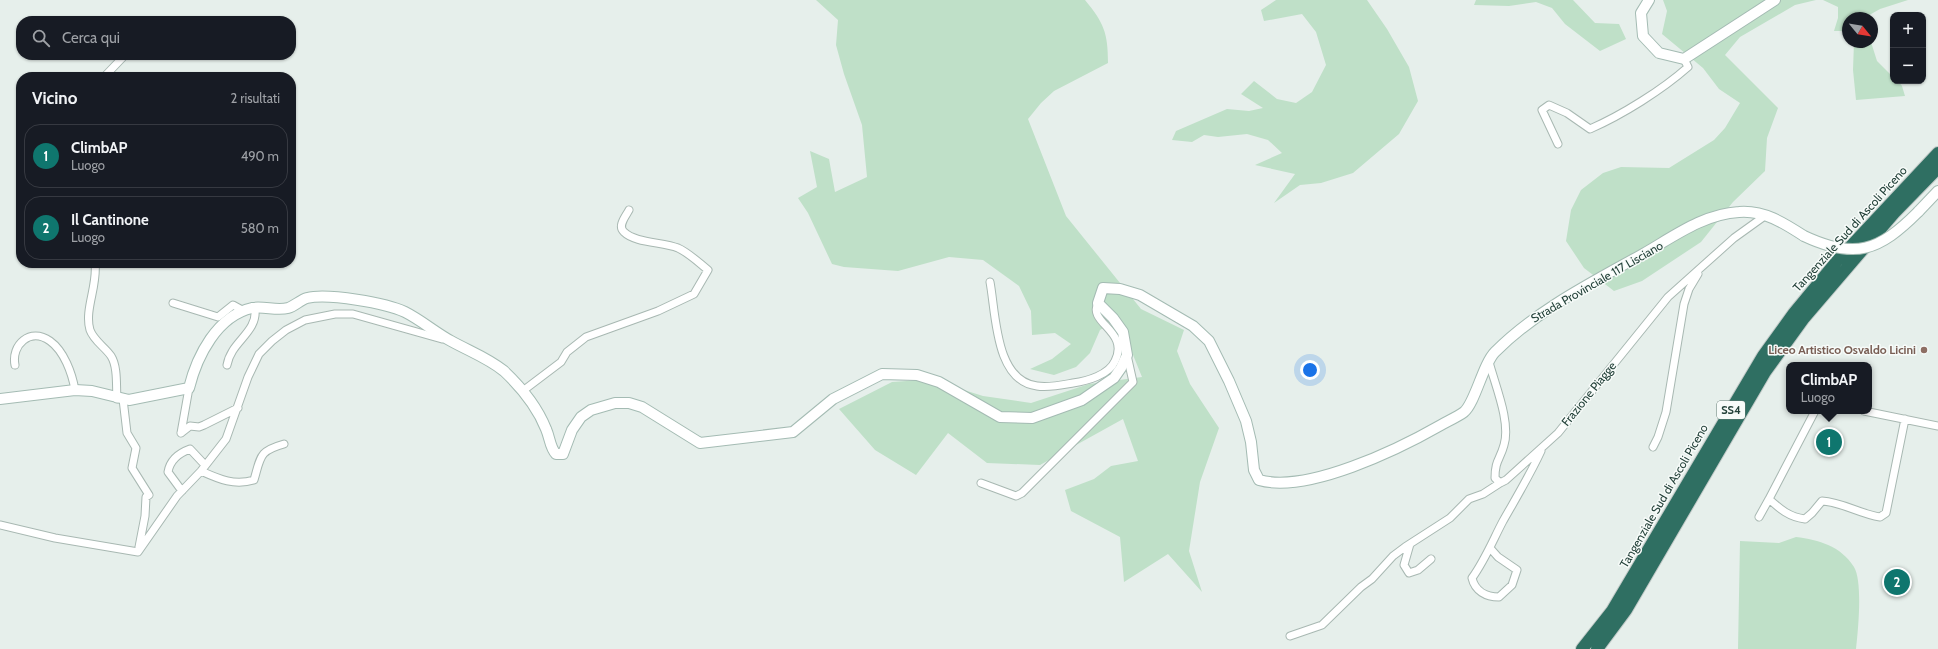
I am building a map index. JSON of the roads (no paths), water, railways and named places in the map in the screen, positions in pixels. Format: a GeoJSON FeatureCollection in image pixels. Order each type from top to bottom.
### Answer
{"type":"FeatureCollection","features":[{"type":"Feature","properties":{"kind":"highway","name":"Tangenziale Sud di Ascoli Piceno"},"geometry":{"type":"LineString","coordinates":[[1582,649],[1612,611],[1763,356],[1794,313],[1837,261],[1938,153]]}},
{"type":"Feature","properties":{"kind":"highway","name":"Tangenziale Sud di Ascoli Piceno"},"geometry":{"type":"LineString","coordinates":[[1597,649],[1626,610],[1766,372],[1804,318],[1894,213],[1938,168]]}},
{"type":"Feature","properties":{"kind":"street"},"geometry":{"type":"LineString","coordinates":[[1649,0],[1641,14],[1643,36],[1659,52],[1684,58],[1775,0]]}},
{"type":"Feature","properties":{"kind":"street"},"geometry":{"type":"LineString","coordinates":[[1558,144],[1542,110],[1550,105],[1567,113],[1590,129],[1605,122],[1675,79],[1688,67],[1684,58]]}},
{"type":"Feature","properties":{"kind":"street"},"geometry":{"type":"LineString","coordinates":[[109,72],[120,60]]}},
{"type":"Feature","properties":{"kind":"street","name":"Strada Provinciale 117 Lisciano"},"geometry":{"type":"LineString","coordinates":[[1098,303],[1103,288],[1120,289],[1140,295],[1193,326],[1209,341],[1229,380],[1246,421],[1251,442],[1254,470],[1259,480],[1270,483],[1306,479],[1331,474],[1420,437],[1465,411],[1493,354],[1529,321],[1585,286],[1709,217],[1741,212],[1766,215],[1778,219],[1804,236],[1835,248],[1861,249],[1889,238],[1918,212],[1938,191]]}},
{"type":"Feature","properties":{"kind":"street"},"geometry":{"type":"LineString","coordinates":[[524,390],[561,362],[567,352],[586,337],[664,308],[694,294],[704,279],[708,270],[691,256],[677,248],[641,239],[624,232],[621,228],[621,222],[629,210]]}},
{"type":"Feature","properties":{"kind":"street","name":"Frazione Piagge"},"geometry":{"type":"LineString","coordinates":[[1290,636],[1322,625],[1361,587],[1372,579],[1393,556],[1450,518],[1469,500],[1506,480],[1558,433],[1583,404],[1668,297],[1734,238],[1766,215]]}},
{"type":"Feature","properties":{"kind":"street"},"geometry":{"type":"LineString","coordinates":[[1653,447],[1658,437],[1666,412],[1684,304],[1695,278],[1712,257]]}},
{"type":"Feature","properties":{"kind":"street"},"geometry":{"type":"LineString","coordinates":[[95,268],[96,279],[90,310],[90,330],[97,342],[112,358],[127,433],[136,448],[132,468],[148,495],[146,497],[145,516],[138,552]]}},
{"type":"Feature","properties":{"kind":"street"},"geometry":{"type":"LineString","coordinates":[[981,483],[1016,496],[1022,493],[1133,382],[1123,332],[1113,318],[1098,303],[1095,308],[1096,314],[1108,329],[1116,335],[1119,350],[1115,362],[1102,374],[1088,380],[1056,385],[1036,386],[1022,381],[1011,371],[1006,363],[998,333],[990,282]]}},
{"type":"Feature","properties":{"kind":"street"},"geometry":{"type":"LineString","coordinates":[[238,408],[204,426],[190,426],[181,433],[189,388],[196,366],[207,344],[220,328],[236,315],[244,311],[255,308],[288,308],[306,298],[325,296],[360,300],[405,312],[452,341],[479,354],[502,370],[524,390],[546,430],[552,450],[556,454],[563,454],[572,430],[582,417],[591,410],[615,403],[629,403],[642,407],[700,443],[793,432],[833,399],[882,374],[917,375],[939,382],[1000,417],[1032,418],[1082,400],[1114,378],[1127,355]]}},
{"type":"Feature","properties":{"kind":"street"},"geometry":{"type":"LineString","coordinates":[[173,304],[218,317],[233,304],[244,311]]}},
{"type":"Feature","properties":{"kind":"street"},"geometry":{"type":"LineString","coordinates":[[227,365],[229,354],[254,324],[256,316],[255,308]]}},
{"type":"Feature","properties":{"kind":"street"},"geometry":{"type":"LineString","coordinates":[[138,552],[182,491],[226,439],[248,378],[259,354],[286,330],[305,320],[335,314],[353,314],[452,341]]}},
{"type":"Feature","properties":{"kind":"street"},"geometry":{"type":"LineString","coordinates":[[15,365],[15,351],[22,340],[34,336],[49,340],[62,356],[70,370],[75,390]]}},
{"type":"Feature","properties":{"kind":"street"},"geometry":{"type":"LineString","coordinates":[[1489,362],[1505,419],[1504,445],[1495,464],[1495,478],[1500,482]]}},
{"type":"Feature","properties":{"kind":"street"},"geometry":{"type":"LineString","coordinates":[[0,399],[75,390],[92,391],[128,400],[189,388]]}},
{"type":"Feature","properties":{"kind":"street"},"geometry":{"type":"LineString","coordinates":[[1872,413],[1938,426]]}},
{"type":"Feature","properties":{"kind":"street"},"geometry":{"type":"LineString","coordinates":[[1759,517],[1814,414]]}},
{"type":"Feature","properties":{"kind":"street"},"geometry":{"type":"LineString","coordinates":[[1769,499],[1780,510],[1795,518],[1805,519],[1812,514],[1822,501],[1880,517],[1886,512],[1905,419]]}},
{"type":"Feature","properties":{"kind":"street"},"geometry":{"type":"LineString","coordinates":[[182,491],[168,472],[169,464],[183,452],[190,449],[203,468],[238,483],[254,480],[260,458],[268,448],[284,444]]}},
{"type":"Feature","properties":{"kind":"street"},"geometry":{"type":"LineString","coordinates":[[1490,548],[1498,557],[1517,570],[1512,585],[1499,597],[1491,597],[1480,592],[1473,583],[1472,578],[1531,474],[1542,447]]}},
{"type":"Feature","properties":{"kind":"street"},"geometry":{"type":"LineString","coordinates":[[0,525],[55,538],[138,552]]}},
{"type":"Feature","properties":{"kind":"street"},"geometry":{"type":"LineString","coordinates":[[1410,544],[1404,565],[1409,573],[1418,570],[1431,559]]}},
{"type":"Feature","properties":{"kind":"place","name":"Liceo Artistico Osvaldo Licini"},"geometry":{"type":"Point","coordinates":[1924,350]}},
{"type":"Feature","properties":{"kind":"place","name":"ClimbAP"},"geometry":{"type":"Point","coordinates":[1829,442]}},
{"type":"Feature","properties":{"kind":"place","name":"Il Cantinone"},"geometry":{"type":"Point","coordinates":[1897,582]}}]}
